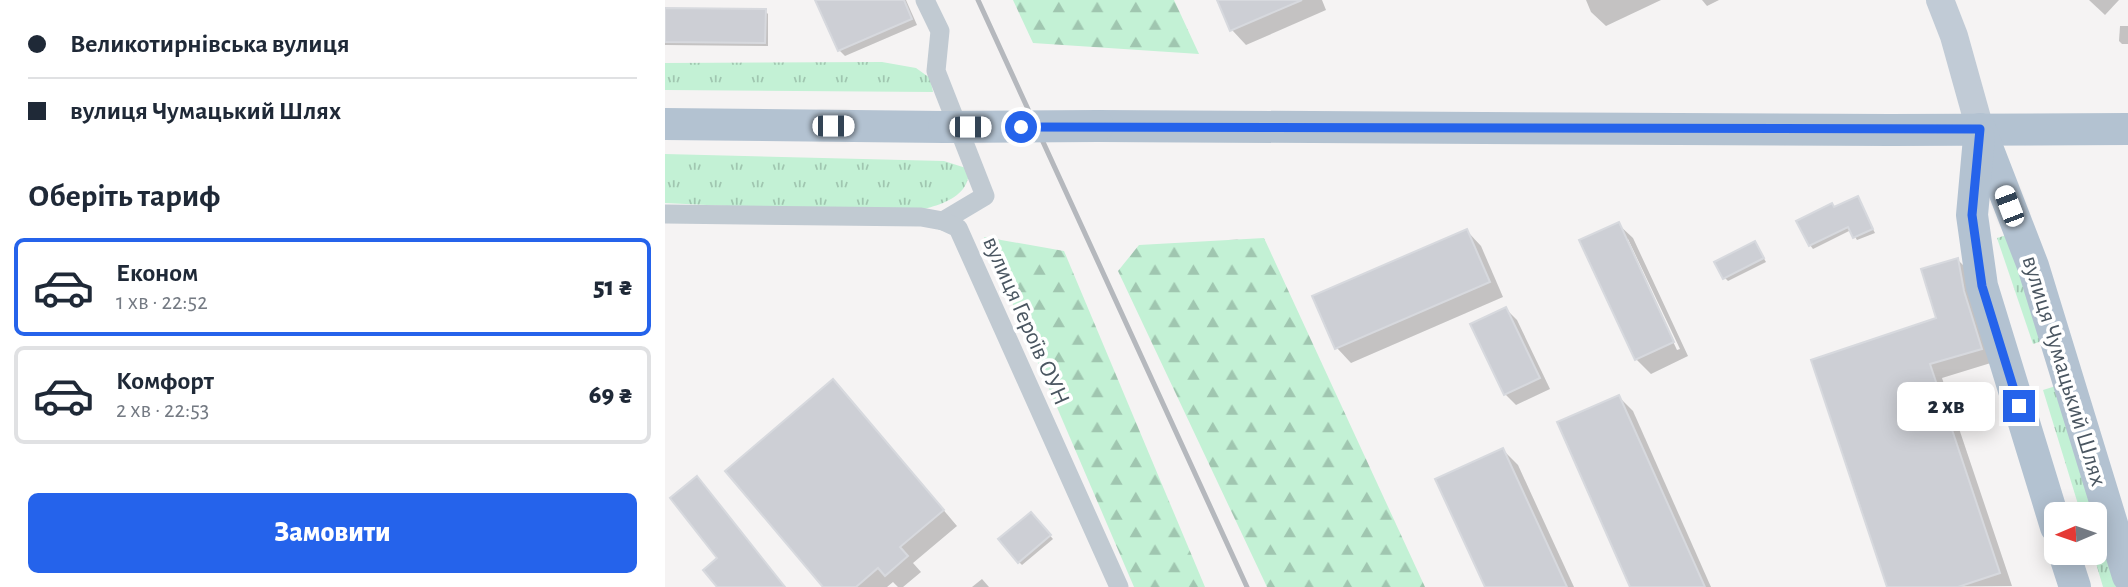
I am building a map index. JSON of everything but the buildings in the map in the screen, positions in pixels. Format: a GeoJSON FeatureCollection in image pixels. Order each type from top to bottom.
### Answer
{"type":"FeatureCollection","features":[{"type":"Feature","properties":{"kind":"main road","name":"вулиця Чумацький Шлях"},"geometry":{"type":"LineString","coordinates":[[1940,0],[1954,36],[1980,129],[2033,265],[2128,576]]}},
{"type":"Feature","properties":{"kind":"main road"},"geometry":{"type":"LineString","coordinates":[[665,124],[2128,129]]}},
{"type":"Feature","properties":{"kind":"main road","name":"вулиця Чумацький Шлях"},"geometry":{"type":"LineString","coordinates":[[1980,129],[1972,215],[1982,286],[2048,502]]}},
{"type":"Feature","properties":{"kind":"main road"},"geometry":{"type":"LineString","coordinates":[[2006,362],[2057,345]]}},
{"type":"Feature","properties":{"kind":"main road"},"geometry":{"type":"LineString","coordinates":[[2068,565],[2075,587]]}},
{"type":"Feature","properties":{"kind":"street"},"geometry":{"type":"LineString","coordinates":[[665,214],[921,217],[943,220],[985,196],[936,71],[940,31],[925,0]]}},
{"type":"Feature","properties":{"kind":"street","name":"вулиця Героїв ОУН"},"geometry":{"type":"LineString","coordinates":[[943,220],[958,228],[1119,587]]}},
{"type":"Feature","properties":{"kind":"green space"},"geometry":{"type":"Polygon","coordinates":[[[1013,0],[1174,0],[1199,54],[1033,43],[1013,0]]]}},
{"type":"Feature","properties":{"kind":"green space"},"geometry":{"type":"Polygon","coordinates":[[[882,62],[916,68],[930,78],[933,92],[665,90],[665,63],[882,62]]]}},
{"type":"Feature","properties":{"kind":"green space"},"geometry":{"type":"Polygon","coordinates":[[[665,154],[944,161],[969,169],[962,190],[955,197],[934,206],[900,214],[665,203],[665,154]]]}},
{"type":"Feature","properties":{"kind":"green space"},"geometry":{"type":"Polygon","coordinates":[[[2010,234],[2045,340],[2033,344],[1997,238],[2010,234]]]}},
{"type":"Feature","properties":{"kind":"green space"},"geometry":{"type":"Polygon","coordinates":[[[984,237],[1064,251],[1205,587],[1134,587],[984,237]]]}},
{"type":"Feature","properties":{"kind":"green space"},"geometry":{"type":"Polygon","coordinates":[[[1264,238],[1425,587],[1267,587],[1118,271],[1139,245],[1264,238]]]}},
{"type":"Feature","properties":{"kind":"green space"},"geometry":{"type":"Polygon","coordinates":[[[2059,385],[2095,502],[2077,502],[2043,390],[2059,385]]]}},
{"type":"Feature","properties":{"kind":"green space"},"geometry":{"type":"Polygon","coordinates":[[[2107,541],[2121,587],[2103,587],[2097,565],[2107,565],[2107,541]]]}},
{"type":"Feature","properties":{"kind":"railway"},"geometry":{"type":"LineString","coordinates":[[978,0],[1247,587]]}},
{"type":"Feature","properties":{"kind":"route"},"geometry":{"type":"LineString","coordinates":[[1021,127],[1980,129],[1972,215],[1982,286],[2019,406]]}}]}
